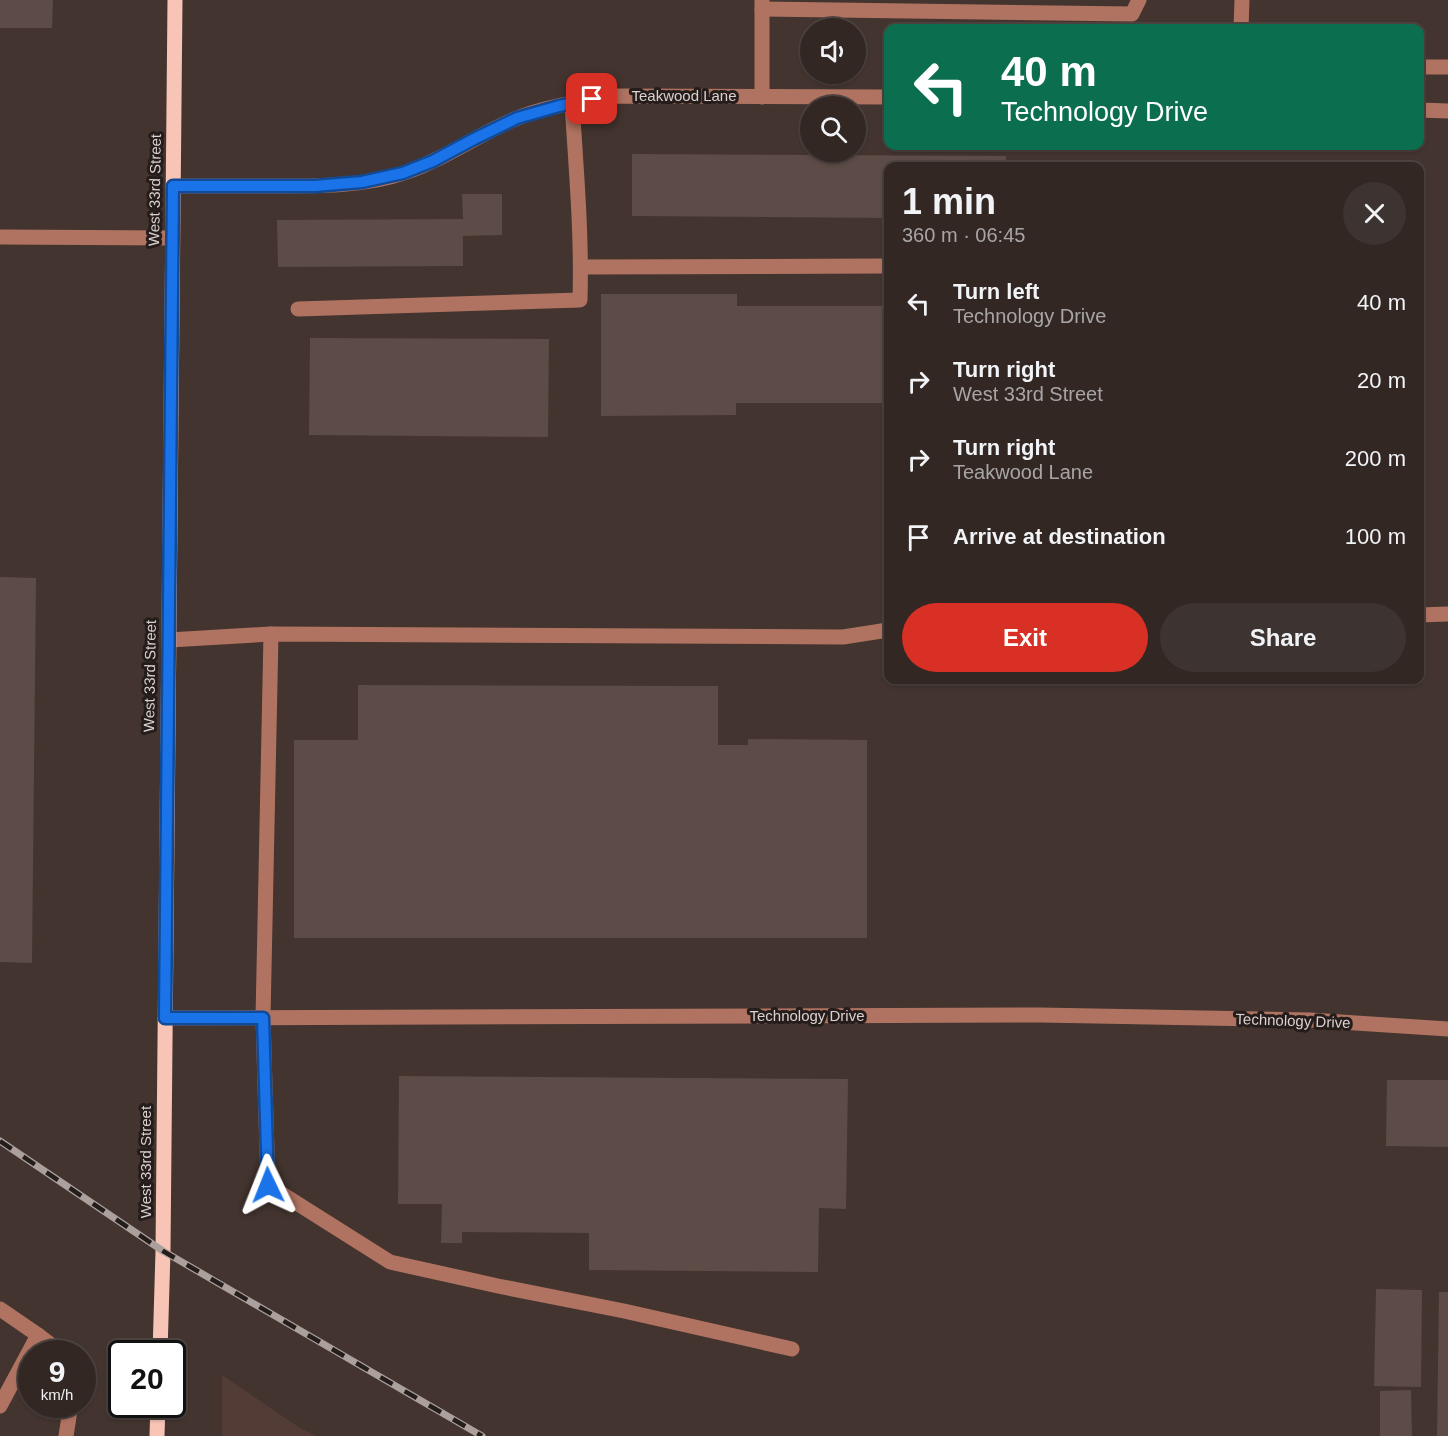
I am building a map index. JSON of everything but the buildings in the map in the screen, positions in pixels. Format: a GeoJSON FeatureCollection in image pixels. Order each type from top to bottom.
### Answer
{"type":"FeatureCollection","features":[{"type":"Feature","properties":{"kind":"main road","name":"West 33rd Street"},"geometry":{"type":"LineString","coordinates":[[160,1340],[175,0]]}},
{"type":"Feature","properties":{"kind":"main road"},"geometry":{"type":"LineString","coordinates":[[157,1436],[158,1418]]}},
{"type":"Feature","properties":{"kind":"street"},"geometry":{"type":"LineString","coordinates":[[762,97],[762,4],[1132,14],[1139,0]]}},
{"type":"Feature","properties":{"kind":"street"},"geometry":{"type":"LineString","coordinates":[[1241,24],[1242,0]]}},
{"type":"Feature","properties":{"kind":"street"},"geometry":{"type":"LineString","coordinates":[[1424,67],[1448,68]]}},
{"type":"Feature","properties":{"kind":"street","name":"Teakwood Lane"},"geometry":{"type":"LineString","coordinates":[[173,186],[315,186],[362,182],[403,173],[433,161],[517,118],[572,103],[612,96],[884,97]]}},
{"type":"Feature","properties":{"kind":"street"},"geometry":{"type":"LineString","coordinates":[[298,309],[580,300],[581,267],[572,103]]}},
{"type":"Feature","properties":{"kind":"street"},"geometry":{"type":"LineString","coordinates":[[1424,110],[1448,111]]}},
{"type":"Feature","properties":{"kind":"street"},"geometry":{"type":"LineString","coordinates":[[0,237],[172,238]]}},
{"type":"Feature","properties":{"kind":"street"},"geometry":{"type":"LineString","coordinates":[[581,267],[884,266]]}},
{"type":"Feature","properties":{"kind":"street"},"geometry":{"type":"LineString","coordinates":[[1424,615],[1448,614]]}},
{"type":"Feature","properties":{"kind":"street"},"geometry":{"type":"LineString","coordinates":[[169,640],[271,634],[843,638],[884,631]]}},
{"type":"Feature","properties":{"kind":"street"},"geometry":{"type":"LineString","coordinates":[[271,634],[263,1018],[268,1185],[390,1262],[792,1348]]}},
{"type":"Feature","properties":{"kind":"street","name":"Technology Drive"},"geometry":{"type":"LineString","coordinates":[[165,1018],[1040,1015],[1310,1020],[1448,1029]]}},
{"type":"Feature","properties":{"kind":"street"},"geometry":{"type":"LineString","coordinates":[[0,1309],[45,1340]]}},
{"type":"Feature","properties":{"kind":"street"},"geometry":{"type":"LineString","coordinates":[[0,1406],[38,1335]]}},
{"type":"Feature","properties":{"kind":"street"},"geometry":{"type":"LineString","coordinates":[[66,1436],[69,1418]]}},
{"type":"Feature","properties":{"kind":"shaded area"},"geometry":{"type":"Polygon","coordinates":[[[222,1375],[300,1428],[316,1436],[222,1436],[222,1375]]]}},
{"type":"Feature","properties":{"kind":"railway"},"geometry":{"type":"LineString","coordinates":[[0,1141],[163,1251],[482,1436]]}},
{"type":"Feature","properties":{"kind":"route"},"geometry":{"type":"LineString","coordinates":[[268,1185],[263,1018],[165,1018],[173,186],[315,186],[362,182],[403,173],[433,161],[517,118],[592,99]]}}]}
